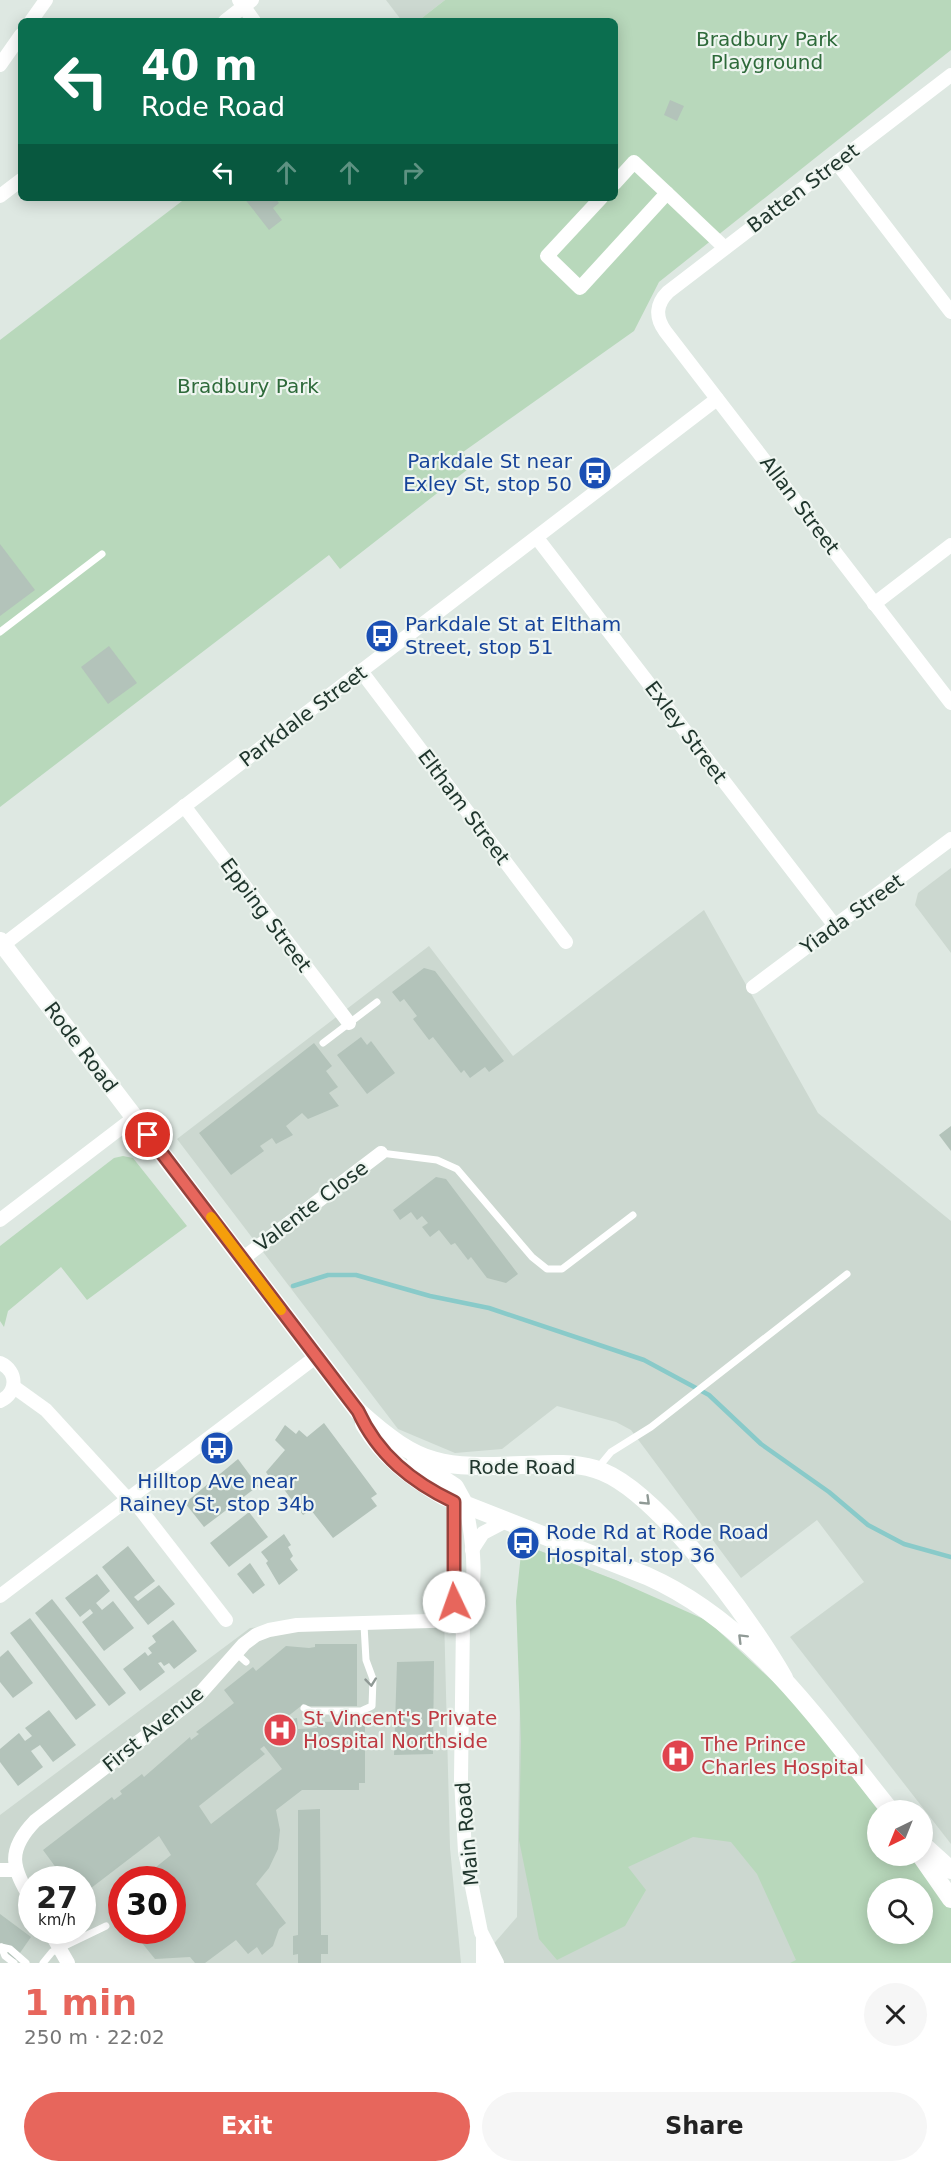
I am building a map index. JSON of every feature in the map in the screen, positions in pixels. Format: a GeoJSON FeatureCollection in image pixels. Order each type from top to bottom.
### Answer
{"type":"FeatureCollection","features":[{"type":"Feature","properties":{"kind":"main road","name":"Rode Road"},"geometry":{"type":"LineString","coordinates":[[1,943],[358,1411],[373,1438],[392,1461],[413,1479],[504,1522],[676,1589],[728,1624],[784,1678],[882,1800]]}},
{"type":"Feature","properties":{"kind":"main road","name":"Rode Road"},"geometry":{"type":"LineString","coordinates":[[358,1411],[395,1442],[423,1458],[449,1465],[554,1463],[597,1470],[639,1494],[666,1520],[761,1637],[784,1678]]}},
{"type":"Feature","properties":{"kind":"main road"},"geometry":{"type":"LineString","coordinates":[[395,1442],[460,1501],[477,1477],[511,1465]]}},
{"type":"Feature","properties":{"kind":"main road"},"geometry":{"type":"LineString","coordinates":[[933,1854],[951,1870]]}},
{"type":"Feature","properties":{"kind":"main road"},"geometry":{"type":"LineString","coordinates":[[928,1866],[951,1899]]}},
{"type":"Feature","properties":{"kind":"street"},"geometry":{"type":"LineString","coordinates":[[33,18],[46,0]]}},
{"type":"Feature","properties":{"kind":"street"},"geometry":{"type":"LineString","coordinates":[[228,18],[245,2],[253,18]]}},
{"type":"Feature","properties":{"kind":"street"},"geometry":{"type":"LineString","coordinates":[[0,65],[18,39]]}},
{"type":"Feature","properties":{"kind":"street","name":"Batten Street"},"geometry":{"type":"LineString","coordinates":[[659,305],[668,292],[951,75]]}},
{"type":"Feature","properties":{"kind":"street"},"geometry":{"type":"LineString","coordinates":[[618,180],[634,162],[725,248]]}},
{"type":"Feature","properties":{"kind":"street"},"geometry":{"type":"LineString","coordinates":[[837,163],[951,312]]}},
{"type":"Feature","properties":{"kind":"street"},"geometry":{"type":"LineString","coordinates":[[0,196],[18,182]]}},
{"type":"Feature","properties":{"kind":"street"},"geometry":{"type":"LineString","coordinates":[[598,201],[547,256],[580,288],[667,194]]}},
{"type":"Feature","properties":{"kind":"street","name":"Allan Street"},"geometry":{"type":"LineString","coordinates":[[659,305],[661,325],[951,702]]}},
{"type":"Feature","properties":{"kind":"street","name":"Parkdale Street"},"geometry":{"type":"LineString","coordinates":[[1,943],[717,399]]}},
{"type":"Feature","properties":{"kind":"street","name":"Exley Street"},"geometry":{"type":"LineString","coordinates":[[537,538],[835,926]]}},
{"type":"Feature","properties":{"kind":"street"},"geometry":{"type":"LineString","coordinates":[[874,604],[951,545]]}},
{"type":"Feature","properties":{"kind":"street","name":"Eltham Street"},"geometry":{"type":"LineString","coordinates":[[361,671],[566,942]]}},
{"type":"Feature","properties":{"kind":"street","name":"Epping Street"},"geometry":{"type":"LineString","coordinates":[[184,806],[349,1023]]}},
{"type":"Feature","properties":{"kind":"street","name":"Yiada Street"},"geometry":{"type":"LineString","coordinates":[[753,987],[951,839]]}},
{"type":"Feature","properties":{"kind":"street"},"geometry":{"type":"LineString","coordinates":[[0,1220],[135,1117]]}},
{"type":"Feature","properties":{"kind":"street","name":"Valente Close"},"geometry":{"type":"LineString","coordinates":[[242,1258],[381,1153]]}},
{"type":"Feature","properties":{"kind":"street"},"geometry":{"type":"LineString","coordinates":[[0,1596],[131,1499],[316,1356]]}},
{"type":"Feature","properties":{"kind":"street"},"geometry":{"type":"LineString","coordinates":[[0,1363],[13,1374],[14,1387],[7,1398],[0,1401]]}},
{"type":"Feature","properties":{"kind":"street"},"geometry":{"type":"LineString","coordinates":[[14,1387],[46,1410],[131,1499],[226,1620]]}},
{"type":"Feature","properties":{"kind":"street","name":"Main Road"},"geometry":{"type":"LineString","coordinates":[[460,1501],[472,1550],[472,1602],[463,1620],[461,1779],[465,1841],[471,1891],[483,1939],[483,1963]]}},
{"type":"Feature","properties":{"kind":"street","name":"Main Road"},"geometry":{"type":"LineString","coordinates":[[460,1501],[453,1590],[454,1602],[463,1620]]}},
{"type":"Feature","properties":{"kind":"street"},"geometry":{"type":"LineString","coordinates":[[472,1550],[483,1533],[504,1522]]}},
{"type":"Feature","properties":{"kind":"street","name":"First Avenue"},"geometry":{"type":"LineString","coordinates":[[15,1870],[14,1858],[17,1846],[22,1834],[34,1821],[197,1697],[241,1658],[256,1635],[283,1626],[463,1620]]}},
{"type":"Feature","properties":{"kind":"street"},"geometry":{"type":"LineString","coordinates":[[0,1870],[15,1870],[18,1875]]}},
{"type":"Feature","properties":{"kind":"street","name":"Main Road"},"geometry":{"type":"LineString","coordinates":[[483,1939],[497,1963]]}},
{"type":"Feature","properties":{"kind":"street"},"geometry":{"type":"LineString","coordinates":[[57,1944],[68,1963]]}},
{"type":"Feature","properties":{"kind":"lane"},"geometry":{"type":"LineString","coordinates":[[0,633],[102,554]]}},
{"type":"Feature","properties":{"kind":"lane"},"geometry":{"type":"LineString","coordinates":[[323,1043],[377,1002]]}},
{"type":"Feature","properties":{"kind":"lane"},"geometry":{"type":"LineString","coordinates":[[381,1153],[437,1160],[457,1169],[532,1257],[547,1269],[562,1269],[633,1215]]}},
{"type":"Feature","properties":{"kind":"lane"},"geometry":{"type":"LineString","coordinates":[[597,1470],[611,1452],[675,1408],[847,1274]]}},
{"type":"Feature","properties":{"kind":"lane"},"geometry":{"type":"LineString","coordinates":[[304,1708],[310,1711],[361,1711],[372,1706],[373,1679],[366,1660],[364,1624]]}},
{"type":"Feature","properties":{"kind":"lane"},"geometry":{"type":"LineString","coordinates":[[43,1963],[52,1952],[106,1926]]}},
{"type":"Feature","properties":{"kind":"lane"},"geometry":{"type":"LineString","coordinates":[[14,1963],[5,1956],[1,1947],[10,1949],[26,1963]]}},
{"type":"Feature","properties":{"kind":"shaded area"},"geometry":{"type":"Polygon","coordinates":[[[386,0],[445,0],[422,18],[400,18],[386,0]]]}},
{"type":"Feature","properties":{"kind":"shaded area"},"geometry":{"type":"Polygon","coordinates":[[[951,868],[951,953],[915,905],[918,893],[951,868]]]}},
{"type":"Feature","properties":{"kind":"shaded area"},"geometry":{"type":"Polygon","coordinates":[[[704,910],[818,1113],[951,1221],[951,1844],[933,1821],[933,1800],[917,1800],[790,1637],[864,1582],[817,1520],[741,1578],[631,1430],[616,1422],[557,1406],[502,1449],[455,1453],[398,1429],[177,1139],[429,946],[513,1056],[704,910]]]}},
{"type":"Feature","properties":{"kind":"shaded area","name":"The Prince Charles Hospital"},"geometry":{"type":"Polygon","coordinates":[[[522,1544],[618,1581],[867,1800],[867,1866],[916,1866],[920,1878],[867,1878],[867,1944],[933,1944],[933,1914],[951,1963],[477,1963],[517,1917],[522,1544]]]}},
{"type":"Feature","properties":{"kind":"shaded area","name":"St Vincent's Private Hospital Northside"},"geometry":{"type":"Polygon","coordinates":[[[444,1615],[450,1848],[461,1963],[0,1963],[0,1815],[250,1628],[444,1615]]]}},
{"type":"Feature","properties":{"kind":"green space","name":"Bradbury Park"},"geometry":{"type":"Polygon","coordinates":[[[445,0],[951,0],[951,50],[659,282],[634,331],[463,452],[472,466],[340,569],[329,555],[0,807],[0,340],[182,201],[618,201],[618,18],[422,18],[445,0]]]}},
{"type":"Feature","properties":{"kind":"green space"},"geometry":{"type":"Polygon","coordinates":[[[123,1156],[133,1158],[187,1226],[87,1300],[61,1267],[8,1311],[4,1327],[0,1321],[0,1246],[114,1158],[123,1156]]]}},
{"type":"Feature","properties":{"kind":"green space","name":"The Prince Charles Hospital"},"geometry":{"type":"Polygon","coordinates":[[[522,1544],[618,1581],[708,1621],[795,1702],[870,1800],[867,1800],[867,1866],[920,1866],[929,1878],[867,1878],[867,1944],[933,1944],[933,1883],[951,1907],[951,1963],[790,1963],[796,1960],[757,1874],[731,1842],[693,1837],[628,1867],[646,1890],[625,1926],[557,1960],[539,1939],[519,1840],[521,1741],[516,1601],[522,1544]]]}},
{"type":"Feature","properties":{"kind":"building"},"geometry":{"type":"Polygon","coordinates":[[[670,100],[684,106],[677,121],[664,115],[670,100]]]}},
{"type":"Feature","properties":{"kind":"building"},"geometry":{"type":"Polygon","coordinates":[[[246,201],[277,201],[279,203],[273,208],[282,220],[269,230],[246,201]]]}},
{"type":"Feature","properties":{"kind":"building"},"geometry":{"type":"Polygon","coordinates":[[[0,544],[35,590],[0,616],[0,544]]]}},
{"type":"Feature","properties":{"kind":"building"},"geometry":{"type":"Polygon","coordinates":[[[109,646],[137,683],[108,704],[81,667],[109,646]]]}},
{"type":"Feature","properties":{"kind":"building"},"geometry":{"type":"Polygon","coordinates":[[[424,968],[435,971],[504,1061],[489,1072],[485,1067],[470,1078],[464,1070],[461,1073],[433,1037],[429,1040],[413,1019],[417,1016],[404,999],[400,1002],[392,992],[424,968]]]}},
{"type":"Feature","properties":{"kind":"building"},"geometry":{"type":"Polygon","coordinates":[[[361,1037],[367,1045],[371,1041],[395,1073],[367,1094],[337,1055],[361,1037]]]}},
{"type":"Feature","properties":{"kind":"building"},"geometry":{"type":"Polygon","coordinates":[[[314,1043],[332,1066],[326,1071],[338,1087],[329,1093],[339,1106],[308,1119],[302,1113],[286,1126],[293,1135],[276,1144],[272,1138],[260,1146],[264,1151],[231,1175],[199,1133],[314,1043]]]}},
{"type":"Feature","properties":{"kind":"building"},"geometry":{"type":"Polygon","coordinates":[[[951,1126],[951,1151],[939,1135],[951,1126]]]}},
{"type":"Feature","properties":{"kind":"building"},"geometry":{"type":"Polygon","coordinates":[[[436,1177],[446,1179],[518,1274],[506,1283],[487,1278],[471,1257],[468,1260],[455,1243],[451,1245],[439,1230],[430,1237],[422,1227],[428,1223],[422,1216],[417,1220],[411,1212],[400,1220],[393,1210],[436,1177]]]}},
{"type":"Feature","properties":{"kind":"building"},"geometry":{"type":"Polygon","coordinates":[[[324,1423],[377,1494],[371,1498],[377,1506],[333,1538],[311,1510],[303,1515],[280,1484],[275,1486],[266,1472],[285,1450],[275,1440],[285,1425],[296,1434],[299,1430],[307,1437],[324,1423]]]}},
{"type":"Feature","properties":{"kind":"building"},"geometry":{"type":"Polygon","coordinates":[[[238,1459],[258,1486],[204,1527],[185,1503],[238,1459]]]}},
{"type":"Feature","properties":{"kind":"building"},"geometry":{"type":"Polygon","coordinates":[[[249,1512],[268,1537],[229,1567],[210,1543],[249,1512]]]}},
{"type":"Feature","properties":{"kind":"building"},"geometry":{"type":"Polygon","coordinates":[[[284,1534],[291,1545],[288,1547],[293,1556],[290,1559],[298,1570],[279,1585],[266,1563],[268,1561],[261,1552],[284,1534]]]}},
{"type":"Feature","properties":{"kind":"building"},"geometry":{"type":"Polygon","coordinates":[[[128,1546],[155,1581],[134,1597],[138,1601],[159,1585],[175,1604],[148,1625],[102,1567],[128,1546]]]}},
{"type":"Feature","properties":{"kind":"building"},"geometry":{"type":"Polygon","coordinates":[[[250,1563],[265,1585],[253,1594],[237,1574],[250,1563]]]}},
{"type":"Feature","properties":{"kind":"building"},"geometry":{"type":"Polygon","coordinates":[[[97,1574],[110,1591],[96,1603],[102,1610],[113,1601],[134,1628],[104,1651],[82,1622],[93,1613],[90,1609],[80,1617],[65,1598],[97,1574]]]}},
{"type":"Feature","properties":{"kind":"building"},"geometry":{"type":"Polygon","coordinates":[[[52,1599],[126,1693],[109,1706],[35,1613],[52,1599]]]}},
{"type":"Feature","properties":{"kind":"building"},"geometry":{"type":"Polygon","coordinates":[[[30,1618],[96,1705],[76,1720],[10,1633],[30,1618]]]}},
{"type":"Feature","properties":{"kind":"building"},"geometry":{"type":"Polygon","coordinates":[[[173,1620],[197,1651],[174,1669],[169,1663],[164,1666],[161,1662],[158,1663],[165,1672],[140,1691],[123,1669],[145,1652],[148,1656],[152,1653],[148,1648],[156,1642],[152,1636],[173,1620]]]}},
{"type":"Feature","properties":{"kind":"building"},"geometry":{"type":"Polygon","coordinates":[[[315,1644],[357,1644],[357,1706],[301,1706],[282,1721],[297,1718],[298,1729],[317,1728],[317,1722],[365,1721],[365,1783],[359,1783],[359,1790],[302,1790],[276,1810],[280,1830],[278,1849],[269,1868],[256,1884],[286,1923],[279,1929],[273,1946],[262,1955],[257,1947],[248,1954],[236,1940],[205,1963],[195,1963],[190,1957],[155,1959],[143,1944],[186,1944],[186,1866],[157,1866],[171,1855],[159,1836],[120,1866],[108,1866],[108,1875],[96,1884],[96,1866],[55,1866],[43,1850],[112,1797],[114,1800],[122,1794],[120,1791],[142,1774],[144,1777],[190,1737],[191,1740],[199,1734],[196,1732],[234,1703],[224,1690],[253,1667],[256,1671],[286,1646],[315,1647],[315,1644]],[[264,1746],[260,1749],[265,1754],[199,1806],[211,1824],[282,1769],[264,1746]]]}},
{"type":"Feature","properties":{"kind":"building"},"geometry":{"type":"Polygon","coordinates":[[[8,1650],[33,1683],[13,1698],[0,1682],[0,1657],[8,1650]]]}},
{"type":"Feature","properties":{"kind":"building"},"geometry":{"type":"Polygon","coordinates":[[[434,1661],[433,1754],[394,1755],[397,1662],[434,1661]]]}},
{"type":"Feature","properties":{"kind":"building"},"geometry":{"type":"Polygon","coordinates":[[[49,1710],[76,1745],[53,1762],[40,1745],[31,1751],[43,1767],[18,1786],[0,1762],[0,1749],[19,1733],[25,1741],[32,1736],[25,1728],[49,1710]]]}},
{"type":"Feature","properties":{"kind":"building"},"geometry":{"type":"Polygon","coordinates":[[[320,1809],[321,1935],[328,1935],[328,1954],[321,1954],[321,1963],[298,1963],[298,1954],[293,1955],[293,1936],[298,1935],[298,1810],[320,1809]]]}},
{"type":"Feature","properties":{"kind":"building"},"geometry":{"type":"Polygon","coordinates":[[[0,1914],[18,1927],[18,1944],[26,1944],[13,1963],[0,1954],[0,1914]]]}},
{"type":"Feature","properties":{"kind":"waterway"},"geometry":{"type":"LineString","coordinates":[[293,1286],[328,1275],[356,1275],[430,1296],[489,1308],[644,1360],[709,1395],[761,1444],[829,1492],[868,1525],[904,1544],[951,1557]]}},
{"type":"Feature","properties":{"kind":"slow traffic"},"geometry":{"type":"LineString","coordinates":[[211,1217],[281,1310]]}},
{"type":"Feature","properties":{"kind":"place","name":"Parkdale St near Exley St, stop 50"},"geometry":{"type":"Point","coordinates":[595,473]}},
{"type":"Feature","properties":{"kind":"place","name":"Parkdale St at Eltham Street, stop 51"},"geometry":{"type":"Point","coordinates":[382,636]}},
{"type":"Feature","properties":{"kind":"place","name":"Hilltop Ave near Rainey St, stop 34b"},"geometry":{"type":"Point","coordinates":[217,1448]}},
{"type":"Feature","properties":{"kind":"place","name":"Rode Rd at Rode Road Hospital, stop 36"},"geometry":{"type":"Point","coordinates":[523,1543]}},
{"type":"Feature","properties":{"kind":"place","name":"St Vincent's Private Hospital Northside"},"geometry":{"type":"Point","coordinates":[280,1730]}},
{"type":"Feature","properties":{"kind":"place","name":"The Prince Charles Hospital"},"geometry":{"type":"Point","coordinates":[678,1756]}},
{"type":"Feature","properties":{"kind":"route"},"geometry":{"type":"LineString","coordinates":[[148,1135],[358,1411],[373,1438],[392,1461],[413,1479],[454,1502],[454,1602]]}},
{"type":"Feature","properties":{"kind":"park label","name":"Bradbury Park Playground"},"geometry":{"type":"Point","coordinates":[767,50]}}]}
